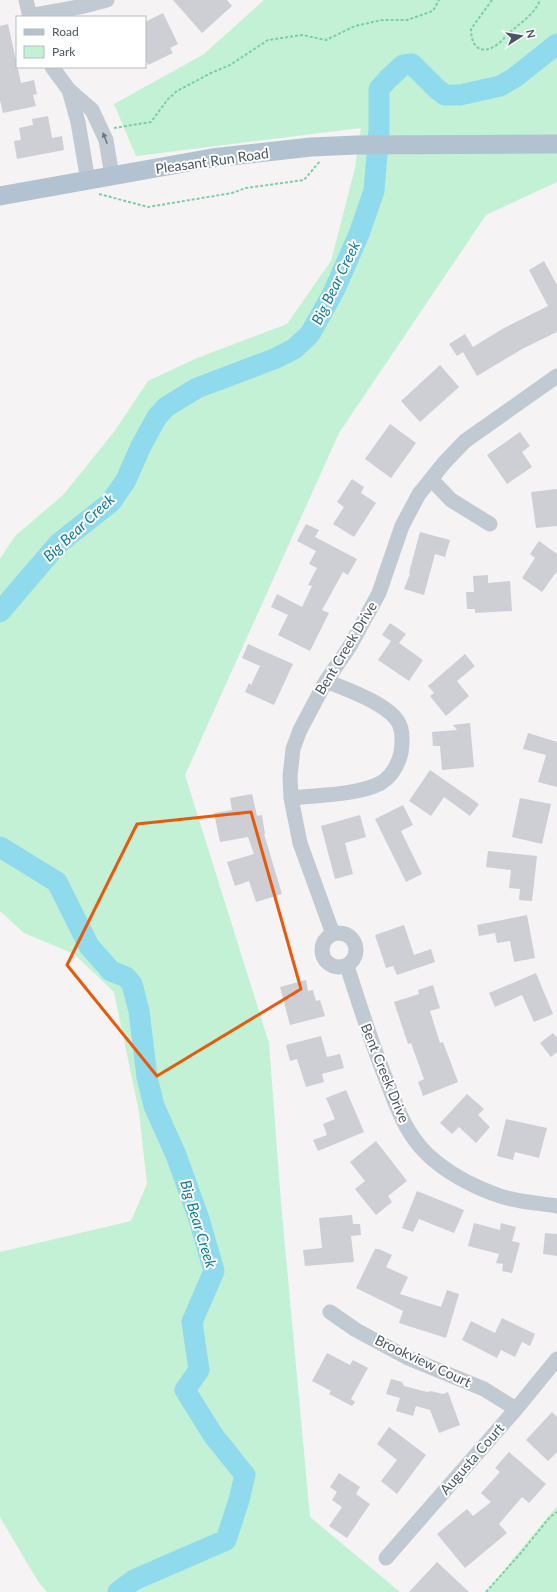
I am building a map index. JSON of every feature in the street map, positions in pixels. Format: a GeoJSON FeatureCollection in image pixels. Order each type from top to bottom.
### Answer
{"type":"FeatureCollection","features":[{"type":"Feature","properties":{"kind":"main road","name":"Pleasant Run Road"},"geometry":{"type":"LineString","coordinates":[[0,196],[93,187],[112,176],[212,158],[311,147],[357,145],[557,144]]}},
{"type":"Feature","properties":{"kind":"street"},"geometry":{"type":"LineString","coordinates":[[26,0],[29,16]]}},
{"type":"Feature","properties":{"kind":"street"},"geometry":{"type":"LineString","coordinates":[[34,16],[107,0]]}},
{"type":"Feature","properties":{"kind":"street"},"geometry":{"type":"LineString","coordinates":[[53,68],[69,90],[92,110],[106,140],[112,176]]}},
{"type":"Feature","properties":{"kind":"street"},"geometry":{"type":"LineString","coordinates":[[69,90],[93,187]]}},
{"type":"Feature","properties":{"kind":"street","name":"Bent Creek Drive"},"geometry":{"type":"LineString","coordinates":[[333,934],[300,843],[291,798],[290,776],[293,750],[300,730],[326,681],[350,646],[379,593],[402,526],[419,494],[465,441],[557,376]]}},
{"type":"Feature","properties":{"kind":"street"},"geometry":{"type":"LineString","coordinates":[[431,479],[451,500],[467,512],[490,524]]}},
{"type":"Feature","properties":{"kind":"street"},"geometry":{"type":"LineString","coordinates":[[291,798],[342,793],[370,787],[381,783],[388,778],[399,760],[402,746],[400,726],[392,714],[366,698],[326,681]]}},
{"type":"Feature","properties":{"kind":"street"},"geometry":{"type":"LineString","coordinates":[[341,933],[347,935],[355,943],[355,957],[347,966],[337,967],[331,965],[323,956],[322,947],[324,942],[333,934],[341,933]]}},
{"type":"Feature","properties":{"kind":"street","name":"Bent Creek Drive"},"geometry":{"type":"LineString","coordinates":[[347,966],[365,1024],[399,1114],[412,1135],[427,1154],[450,1171],[476,1186],[502,1196],[557,1206]]}},
{"type":"Feature","properties":{"kind":"street","name":"Brookview Court"},"geometry":{"type":"LineString","coordinates":[[330,1312],[356,1330],[406,1357],[484,1389],[516,1409]]}},
{"type":"Feature","properties":{"kind":"street","name":"Augusta Court"},"geometry":{"type":"LineString","coordinates":[[386,1558],[516,1409],[557,1359]]}},
{"type":"Feature","properties":{"kind":"path"},"geometry":{"type":"LineString","coordinates":[[101,129],[151,122],[168,99],[177,91],[211,72],[230,65],[268,40],[302,35],[326,40],[355,26],[382,20],[407,20],[433,11],[439,0]]}},
{"type":"Feature","properties":{"kind":"path"},"geometry":{"type":"LineString","coordinates":[[492,0],[471,29],[473,42],[483,51],[499,44],[507,34],[534,12],[540,0]]}},
{"type":"Feature","properties":{"kind":"path"},"geometry":{"type":"LineString","coordinates":[[93,187],[148,207],[232,193],[246,188],[304,180],[320,161],[326,160]]}},
{"type":"Feature","properties":{"kind":"path"},"geometry":{"type":"LineString","coordinates":[[486,1592],[550,1517],[557,1512]]}},
{"type":"Feature","properties":{"kind":"highlighted area"},"geometry":{"type":"Polygon","coordinates":[[[251,812],[301,989],[157,1076],[67,965],[137,824],[251,812]]]}},
{"type":"Feature","properties":{"kind":"green space"},"geometry":{"type":"Polygon","coordinates":[[[264,0],[557,0],[557,182],[486,215],[339,433],[185,775],[269,1043],[281,1203],[310,1517],[400,1592],[47,1592],[39,1583],[0,1517],[0,1252],[131,1221],[147,1184],[139,1112],[114,992],[74,954],[24,933],[0,911],[0,559],[15,536],[63,495],[114,432],[148,381],[197,358],[287,324],[331,261],[355,168],[361,128],[136,156],[114,104],[204,54],[264,0]]]}},
{"type":"Feature","properties":{"kind":"green space"},"geometry":{"type":"Polygon","coordinates":[[[557,1506],[557,1592],[486,1592],[557,1506]]]}},
{"type":"Feature","properties":{"kind":"building"},"geometry":{"type":"Polygon","coordinates":[[[173,0],[227,0],[232,6],[202,33],[173,0]]]}},
{"type":"Feature","properties":{"kind":"building"},"geometry":{"type":"Polygon","coordinates":[[[163,13],[178,44],[170,48],[173,53],[148,65],[146,61],[146,22],[163,13]]]}},
{"type":"Feature","properties":{"kind":"building"},"geometry":{"type":"Polygon","coordinates":[[[8,24],[16,60],[16,68],[18,68],[21,83],[34,80],[37,94],[33,95],[36,106],[3,113],[0,100],[0,26],[8,24]]]}},
{"type":"Feature","properties":{"kind":"building"},"geometry":{"type":"Polygon","coordinates":[[[48,116],[52,138],[62,136],[64,150],[17,159],[14,141],[21,140],[19,128],[33,125],[32,119],[48,116]]]}},
{"type":"Feature","properties":{"kind":"building"},"geometry":{"type":"Polygon","coordinates":[[[544,261],[557,285],[557,332],[524,348],[477,376],[463,352],[457,356],[449,344],[465,334],[473,347],[504,328],[548,306],[529,270],[544,261]]]}},
{"type":"Feature","properties":{"kind":"building"},"geometry":{"type":"Polygon","coordinates":[[[440,365],[459,387],[420,422],[401,401],[440,365]]]}},
{"type":"Feature","properties":{"kind":"building"},"geometry":{"type":"Polygon","coordinates":[[[390,424],[416,443],[391,478],[365,459],[390,424]]]}},
{"type":"Feature","properties":{"kind":"building"},"geometry":{"type":"Polygon","coordinates":[[[520,432],[530,446],[522,452],[532,467],[507,484],[487,455],[520,432]]]}},
{"type":"Feature","properties":{"kind":"building"},"geometry":{"type":"Polygon","coordinates":[[[352,479],[364,487],[361,493],[376,503],[354,537],[333,524],[344,507],[337,502],[352,479]]]}},
{"type":"Feature","properties":{"kind":"building"},"geometry":{"type":"Polygon","coordinates":[[[557,489],[557,526],[536,528],[531,492],[557,489]]]}},
{"type":"Feature","properties":{"kind":"building"},"geometry":{"type":"Polygon","coordinates":[[[306,524],[319,530],[315,537],[357,559],[348,575],[343,572],[322,610],[329,613],[310,651],[278,635],[288,615],[271,607],[277,594],[302,607],[312,586],[308,585],[317,568],[309,564],[316,551],[297,541],[306,524]]]}},
{"type":"Feature","properties":{"kind":"building"},"geometry":{"type":"Polygon","coordinates":[[[420,532],[450,540],[445,557],[435,554],[424,595],[404,589],[410,574],[409,573],[420,532]]]}},
{"type":"Feature","properties":{"kind":"building"},"geometry":{"type":"Polygon","coordinates":[[[539,541],[557,554],[557,571],[542,592],[522,578],[535,558],[530,554],[539,541]]]}},
{"type":"Feature","properties":{"kind":"building"},"geometry":{"type":"Polygon","coordinates":[[[488,575],[488,583],[510,581],[512,611],[475,613],[475,609],[467,609],[466,592],[474,592],[473,576],[488,575]]]}},
{"type":"Feature","properties":{"kind":"building"},"geometry":{"type":"Polygon","coordinates":[[[390,623],[406,634],[399,643],[423,660],[409,681],[378,660],[391,641],[382,635],[390,623]]]}},
{"type":"Feature","properties":{"kind":"building"},"geometry":{"type":"Polygon","coordinates":[[[248,644],[293,664],[274,705],[245,692],[249,683],[251,685],[260,666],[242,658],[248,644]]]}},
{"type":"Feature","properties":{"kind":"building"},"geometry":{"type":"Polygon","coordinates":[[[465,654],[475,666],[457,681],[469,696],[446,716],[430,696],[434,693],[428,686],[465,654]]]}},
{"type":"Feature","properties":{"kind":"building"},"geometry":{"type":"Polygon","coordinates":[[[470,723],[474,767],[442,770],[440,746],[433,746],[432,732],[457,730],[453,725],[470,723]]]}},
{"type":"Feature","properties":{"kind":"building"},"geometry":{"type":"Polygon","coordinates":[[[528,733],[557,742],[557,787],[538,782],[546,755],[523,749],[528,733]]]}},
{"type":"Feature","properties":{"kind":"building"},"geometry":{"type":"Polygon","coordinates":[[[430,770],[479,804],[470,816],[444,797],[431,816],[409,801],[430,770]]]}},
{"type":"Feature","properties":{"kind":"building"},"geometry":{"type":"Polygon","coordinates":[[[252,794],[257,816],[262,815],[264,834],[282,894],[256,902],[249,881],[235,886],[227,862],[254,854],[248,837],[220,842],[214,813],[232,810],[230,798],[252,794]]]}},
{"type":"Feature","properties":{"kind":"building"},"geometry":{"type":"Polygon","coordinates":[[[520,798],[551,804],[542,844],[512,837],[520,798]]]}},
{"type":"Feature","properties":{"kind":"building"},"geometry":{"type":"Polygon","coordinates":[[[403,805],[413,825],[401,831],[422,874],[406,882],[375,819],[403,805]]]}},
{"type":"Feature","properties":{"kind":"building"},"geometry":{"type":"Polygon","coordinates":[[[360,815],[366,837],[345,843],[353,874],[335,879],[321,826],[360,815]]]}},
{"type":"Feature","properties":{"kind":"building"},"geometry":{"type":"Polygon","coordinates":[[[488,851],[537,856],[532,901],[519,900],[520,889],[509,888],[511,870],[486,867],[488,851]]]}},
{"type":"Feature","properties":{"kind":"building"},"geometry":{"type":"Polygon","coordinates":[[[527,915],[535,958],[514,962],[510,941],[497,943],[495,933],[479,936],[477,925],[527,915]]]}},
{"type":"Feature","properties":{"kind":"building"},"geometry":{"type":"Polygon","coordinates":[[[404,925],[414,955],[431,949],[435,962],[397,975],[393,966],[386,968],[375,935],[404,925]]]}},
{"type":"Feature","properties":{"kind":"building"},"geometry":{"type":"Polygon","coordinates":[[[536,973],[553,1014],[534,1022],[522,995],[495,1007],[489,993],[536,973]]]}},
{"type":"Feature","properties":{"kind":"building"},"geometry":{"type":"Polygon","coordinates":[[[306,980],[308,991],[313,990],[316,1001],[320,1000],[325,1016],[290,1025],[280,987],[306,980]]]}},
{"type":"Feature","properties":{"kind":"building"},"geometry":{"type":"Polygon","coordinates":[[[433,985],[440,1008],[430,1011],[440,1043],[443,1042],[458,1082],[423,1096],[418,1082],[424,1079],[411,1043],[408,1044],[394,1002],[419,994],[418,990],[433,985]]]}},
{"type":"Feature","properties":{"kind":"building"},"geometry":{"type":"Polygon","coordinates":[[[553,1033],[557,1038],[557,1052],[551,1057],[540,1043],[553,1033]]]}},
{"type":"Feature","properties":{"kind":"building"},"geometry":{"type":"Polygon","coordinates":[[[321,1036],[327,1057],[340,1054],[344,1068],[322,1074],[324,1082],[306,1087],[297,1059],[290,1061],[286,1045],[321,1036]]]}},
{"type":"Feature","properties":{"kind":"building"},"geometry":{"type":"Polygon","coordinates":[[[346,1090],[364,1132],[318,1151],[313,1140],[327,1135],[323,1124],[335,1119],[326,1098],[346,1090]]]}},
{"type":"Feature","properties":{"kind":"building"},"geometry":{"type":"Polygon","coordinates":[[[467,1094],[484,1109],[478,1115],[490,1127],[476,1143],[459,1127],[452,1134],[440,1123],[467,1094]]]}},
{"type":"Feature","properties":{"kind":"building"},"geometry":{"type":"Polygon","coordinates":[[[506,1119],[547,1128],[539,1158],[515,1152],[513,1160],[497,1156],[506,1119]]]}},
{"type":"Feature","properties":{"kind":"building"},"geometry":{"type":"Polygon","coordinates":[[[376,1141],[407,1181],[388,1196],[392,1202],[376,1215],[355,1189],[365,1181],[350,1162],[376,1141]]]}},
{"type":"Feature","properties":{"kind":"building"},"geometry":{"type":"Polygon","coordinates":[[[417,1191],[464,1210],[454,1233],[419,1219],[413,1232],[402,1228],[417,1191]]]}},
{"type":"Feature","properties":{"kind":"building"},"geometry":{"type":"Polygon","coordinates":[[[352,1215],[353,1224],[360,1224],[361,1235],[351,1236],[354,1262],[305,1266],[303,1250],[322,1248],[319,1218],[352,1215]]]}},
{"type":"Feature","properties":{"kind":"building"},"geometry":{"type":"Polygon","coordinates":[[[474,1223],[500,1230],[501,1223],[516,1227],[512,1241],[520,1243],[512,1273],[502,1271],[503,1264],[496,1263],[499,1254],[468,1246],[474,1223]]]}},
{"type":"Feature","properties":{"kind":"building"},"geometry":{"type":"Polygon","coordinates":[[[545,1233],[557,1234],[557,1256],[543,1254],[545,1233]]]}},
{"type":"Feature","properties":{"kind":"building"},"geometry":{"type":"Polygon","coordinates":[[[375,1249],[379,1249],[392,1255],[386,1267],[408,1277],[400,1294],[441,1307],[447,1290],[459,1294],[446,1338],[399,1323],[403,1311],[356,1288],[375,1249]]]}},
{"type":"Feature","properties":{"kind":"building"},"geometry":{"type":"Polygon","coordinates":[[[502,1318],[535,1334],[530,1346],[522,1342],[515,1357],[501,1350],[497,1358],[462,1340],[471,1321],[495,1333],[502,1318]]]}},
{"type":"Feature","properties":{"kind":"building"},"geometry":{"type":"Polygon","coordinates":[[[327,1353],[350,1365],[353,1360],[368,1368],[351,1399],[355,1402],[352,1406],[329,1394],[331,1391],[312,1381],[327,1353]]]}},
{"type":"Feature","properties":{"kind":"building"},"geometry":{"type":"Polygon","coordinates":[[[391,1379],[402,1382],[404,1386],[427,1392],[431,1391],[443,1394],[448,1392],[460,1425],[439,1433],[430,1410],[416,1406],[413,1416],[396,1411],[400,1398],[386,1394],[391,1379]]]}},
{"type":"Feature","properties":{"kind":"building"},"geometry":{"type":"Polygon","coordinates":[[[552,1412],[557,1417],[557,1452],[548,1461],[526,1440],[552,1412]]]}},
{"type":"Feature","properties":{"kind":"building"},"geometry":{"type":"Polygon","coordinates":[[[389,1427],[426,1455],[397,1494],[381,1481],[397,1460],[377,1444],[389,1427]]]}},
{"type":"Feature","properties":{"kind":"building"},"geometry":{"type":"Polygon","coordinates":[[[509,1452],[546,1484],[529,1503],[522,1497],[499,1524],[507,1533],[465,1568],[437,1534],[467,1509],[473,1516],[491,1502],[481,1493],[500,1472],[495,1468],[509,1452]]]}},
{"type":"Feature","properties":{"kind":"building"},"geometry":{"type":"Polygon","coordinates":[[[339,1473],[360,1487],[356,1494],[370,1504],[347,1538],[329,1526],[342,1507],[332,1500],[337,1492],[330,1487],[339,1473]]]}},
{"type":"Feature","properties":{"kind":"building"},"geometry":{"type":"Polygon","coordinates":[[[437,1562],[469,1592],[409,1592],[437,1562]]]}},
{"type":"Feature","properties":{"kind":"waterway","name":"Big Bear Creek"},"geometry":{"type":"LineString","coordinates":[[0,612],[58,544],[111,502],[126,480],[141,446],[157,417],[166,407],[197,388],[274,359],[294,349],[310,334],[334,291],[359,234],[374,191],[379,130],[379,89],[388,79],[403,65],[412,64],[445,95],[460,95],[500,86],[514,78],[557,44]]}},
{"type":"Feature","properties":{"kind":"waterway","name":"Big Bear Creek"},"geometry":{"type":"LineString","coordinates":[[0,847],[57,882],[89,946],[111,971],[126,977],[132,984],[139,1011],[147,1077],[154,1106],[176,1155],[199,1219],[214,1271],[192,1322],[199,1370],[185,1390],[213,1435],[245,1475],[239,1500],[226,1540],[134,1580],[118,1592]]}}]}
